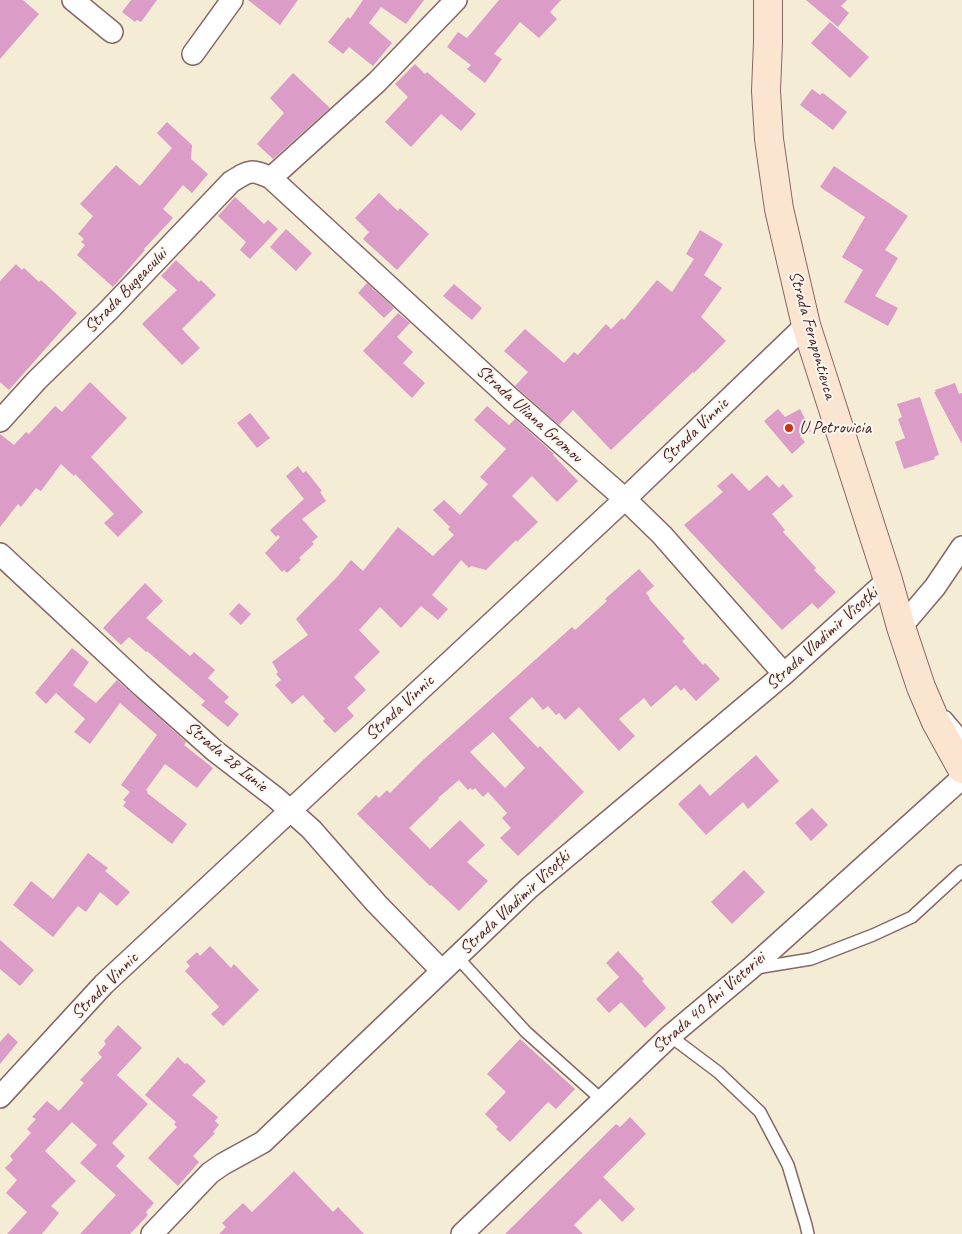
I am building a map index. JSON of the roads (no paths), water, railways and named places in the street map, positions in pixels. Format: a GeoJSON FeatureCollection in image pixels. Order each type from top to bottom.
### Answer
{"type":"FeatureCollection","features":[{"type":"Feature","properties":{"kind":"main road","name":"Strada Ferapontievca"},"geometry":{"type":"LineString","coordinates":[[768,0],[766,91],[769,139],[779,209],[806,325],[888,580],[901,627],[922,687],[936,722],[962,769]]}},
{"type":"Feature","properties":{"kind":"street"},"geometry":{"type":"LineString","coordinates":[[74,0],[112,32]]}},
{"type":"Feature","properties":{"kind":"street"},"geometry":{"type":"LineString","coordinates":[[193,54],[232,0]]}},
{"type":"Feature","properties":{"kind":"street","name":"Strada Bugeacului"},"geometry":{"type":"LineString","coordinates":[[0,422],[37,380],[108,311],[232,182],[246,172],[264,175],[377,82],[456,0]]}},
{"type":"Feature","properties":{"kind":"street","name":"Strada Uliana Gromov"},"geometry":{"type":"LineString","coordinates":[[264,175],[624,499],[662,536],[784,674]]}},
{"type":"Feature","properties":{"kind":"street","name":"Strada Vinnic"},"geometry":{"type":"LineString","coordinates":[[0,1097],[104,984],[624,499],[806,325]]}},
{"type":"Feature","properties":{"kind":"street"},"geometry":{"type":"LineString","coordinates":[[901,627],[935,587],[962,547]]}},
{"type":"Feature","properties":{"kind":"street","name":"Strada 28 Iunie"},"geometry":{"type":"LineString","coordinates":[[0,554],[215,751],[311,829],[376,903],[449,964]]}},
{"type":"Feature","properties":{"kind":"street","name":"Strada Vladimir Vîsoțki"},"geometry":{"type":"LineString","coordinates":[[152,1234],[210,1173],[263,1142],[529,888],[784,674],[888,580]]}},
{"type":"Feature","properties":{"kind":"street","name":"Strada 40 Ani Victoriei"},"geometry":{"type":"LineString","coordinates":[[462,1234],[670,1036],[750,969],[962,778]]}},
{"type":"Feature","properties":{"kind":"lane"},"geometry":{"type":"LineString","coordinates":[[922,687],[962,736]]}},
{"type":"Feature","properties":{"kind":"lane"},"geometry":{"type":"LineString","coordinates":[[750,969],[811,959],[873,935],[912,917],[962,871]]}},
{"type":"Feature","properties":{"kind":"lane"},"geometry":{"type":"LineString","coordinates":[[449,964],[602,1100]]}},
{"type":"Feature","properties":{"kind":"lane"},"geometry":{"type":"LineString","coordinates":[[670,1036],[718,1072],[760,1112],[788,1165],[808,1234]]}},
{"type":"Feature","properties":{"kind":"place","name":"U Petrovicia"},"geometry":{"type":"Point","coordinates":[789,428]}}]}
